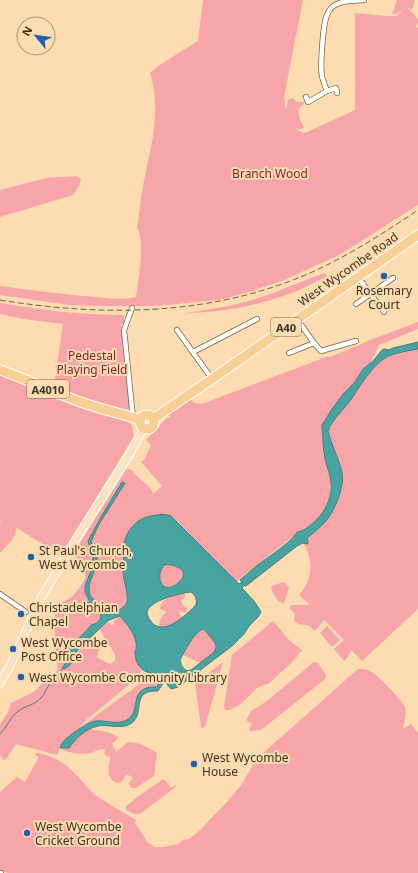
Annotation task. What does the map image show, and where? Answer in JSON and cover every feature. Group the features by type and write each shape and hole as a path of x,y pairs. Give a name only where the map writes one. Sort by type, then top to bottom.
{"highway":[{"name":"West Wycombe Road","path":"139,422 145,416 150,416 153,419 418,234"},
{"name":"A4010","path":"0,370 76,401 139,422"}],"main road":[{"path":"0,683 9,668 29,614 41,598 129,455 139,422"}],"street":[{"path":"332,0 336,4"},
{"path":"327,91 323,81 322,72 324,31 327,14 332,7 343,1 364,0"},
{"path":"306,97 308,102 327,91 336,88 337,93"},
{"path":"358,277 384,312"},
{"path":"356,304 393,278"},
{"path":"132,308 124,330 139,422"},
{"path":"193,352 257,319"},
{"path":"297,319 314,344 321,351 356,341"},
{"path":"177,330 212,379"},
{"path":"289,353 314,344"},
{"path":"0,594 29,614"}],"green space":[{"name":"Branch Wood","path":"203,0 303,0 284,97 286,111 288,100 293,98 296,102 303,102 304,104 299,109 299,115 304,128 296,130 305,133 355,110 355,13 397,16 404,8 397,14 392,14 397,0 415,0 412,10 407,7 418,19 418,23 415,27 418,28 418,205 339,255 284,280 219,300 156,306 99,306 69,305 0,295 0,286 83,296 123,299 136,297 141,251 140,234 137,228 142,189 153,138 155,112 155,99 150,73 158,66 198,41"},
{"path":"76,176 81,179 79,186 73,195 0,217 0,190 46,178"},
{"path":"325,273 327,276 302,289 261,303 219,311 179,314 219,308 249,301"},
{"name":"Pedestal Playing Field","path":"0,303 62,312 124,315 124,322 121,325 126,356 130,409 120,410 90,401 54,387 63,324 23,319 0,314"},
{"path":"418,322 418,329 379,345 370,364 363,369 355,382 344,393 322,425 325,458 331,483 330,495 324,511 319,518 296,534 237,582 174,518 166,515 153,515 136,524 132,528 124,543 123,571 127,595 126,604 116,612 112,613 106,612 100,607 92,598 89,591 90,581 97,561 96,552 91,542 98,526 124,483 122,482 88,541 93,558 92,568 85,586 90,602 62,608 62,611 67,611 92,606 99,611 100,614 100,619 94,624 90,625 88,630 72,646 64,669 72,663 79,648 92,644 98,648 99,650 97,657 101,660 110,664 115,661 115,654 105,640 100,629 109,622 111,625 115,624 113,622 120,616 133,635 136,644 136,660 142,670 130,684 85,721 76,732 62,743 57,755 16,744 4,761 0,755 0,724 7,714 11,703 34,692 45,680 58,670 55,636 56,610 59,604 74,595 86,577 81,561 71,554 74,552 126,470 132,470 151,489 153,494 162,486 141,462 144,460 151,445 146,440 166,419 171,416 167,414 189,399 195,403 202,404 326,357 330,357"},
{"path":"418,349 418,609 362,661 351,650 348,657 344,661 334,649 344,640 324,620 315,631 308,625 299,624 294,621 295,614 289,608 291,605 310,605 299,595 307,583 310,570 309,556 303,543 328,518 340,495 342,484 328,431 336,417 351,399 365,378 381,361 394,355"},
{"path":"0,374 67,401 129,422 132,426 134,436 61,556 17,528 15,534 16,536 14,536 0,553"},
{"path":"164,565 174,566 183,571 183,576 177,584 168,587 160,584 159,577"},
{"path":"284,582 289,587 284,604 276,598 271,587"},
{"path":"184,593 184,598 181,600 184,607 187,609 186,612 180,611 179,613 183,618 173,624 161,627 159,625 160,621 166,612 160,609 163,602 169,598"},
{"path":"273,621 291,642 302,650 291,663 270,682 256,689 237,706 229,710 225,710 224,706 232,655"},
{"path":"327,626 340,640 332,647 320,633"},
{"path":"202,629 212,639 216,646 214,652 201,663 183,655 193,637"},
{"path":"223,662 205,727 202,728 195,684"},
{"path":"314,662 318,663 326,675 325,679 261,730 250,731 249,729 252,724 247,721 247,719 251,711 267,701"},
{"path":"358,669 366,669 370,671 389,688 405,707 406,716 403,729 411,724 418,733 418,873 8,873 0,870 0,792 17,777 25,782 39,757 35,755 36,753 49,756 61,762 72,770 90,791 136,820 135,823 148,843 155,847 178,844 183,840 189,839 198,832 226,803 242,784 254,763 262,754"},
{"path":"144,673 147,674 147,678 149,679 155,674 159,676 159,682 157,687 153,687 136,699 134,711 130,717 125,721 96,721 88,724 90,729 108,732 119,737 112,744 116,752 128,742 132,742 147,747 157,753 154,776 136,788 132,788 129,783 132,777 126,774 123,780 119,783 112,780 108,772 110,758 104,754 105,750 101,749 91,753 79,754 61,749 69,748 82,734 82,727 86,723 138,685"},
{"path":"164,779 171,788 176,785 177,786 140,814 135,814 126,810 126,806"}],"water":[{"path":"418,342 418,349 389,356 375,366 330,426 328,431 341,467 343,478 341,491 336,505 326,521 307,538 308,544 303,543 297,546 242,588 254,601 261,612 244,634 232,646 178,687 171,689 164,682 158,691 144,694 141,697 138,714 134,721 130,724 126,726 93,727 81,734 69,748 60,748 62,743 69,737 92,722 120,722 127,720 131,717 135,709 136,700 140,692 147,688 157,687 159,682 159,676 144,671 138,664 135,655 136,645 134,635 120,616 109,620 79,648 72,663 64,669 62,668 75,642 91,625 98,622 100,619 99,611 92,606 67,611 68,607 90,602 85,592 85,586 92,568 93,558 88,541 122,482 125,483 98,526 91,542 96,552 97,561 89,585 89,590 90,595 104,613 108,615 119,610 124,607 127,602 123,569 123,550 125,539 130,529 137,522 147,517 162,514 171,516 239,584 242,582 240,580 255,567 284,545 297,532 313,523 321,515 327,505 331,493 331,479 324,455 322,425 332,409 344,393 355,382 363,369 373,361 382,350 389,350","holes":["164,565 174,566 183,571 182,579 178,583 168,588 164,586 160,580 161,570","191,592 196,599 195,606 184,616 170,625 163,627 157,626 151,622 147,614 150,607 154,603 176,595","203,629 214,642 216,648 213,653 191,670 187,671 182,667 180,660 199,631"]}],"waterway":[{"path":"0,734 17,712 36,702 44,695 49,685 63,668"}],"railway":[{"path":"0,300 79,309 118,310 157,309 196,305 235,298 273,287 310,273 366,244 418,210"}],"place":[{"name":"Rosemary Court","path":"384,276"},
{"name":"St Paul's Church, West Wycombe","path":"31,557"},
{"name":"Christadelphian Chapel","path":"21,614"},
{"name":"West Wycombe Post Office","path":"13,649"},
{"name":"West Wycombe Community Library","path":"21,677"},
{"name":"West Wycombe House","path":"194,764"},
{"name":"West Wycombe Cricket Ground","path":"27,833"}]}
